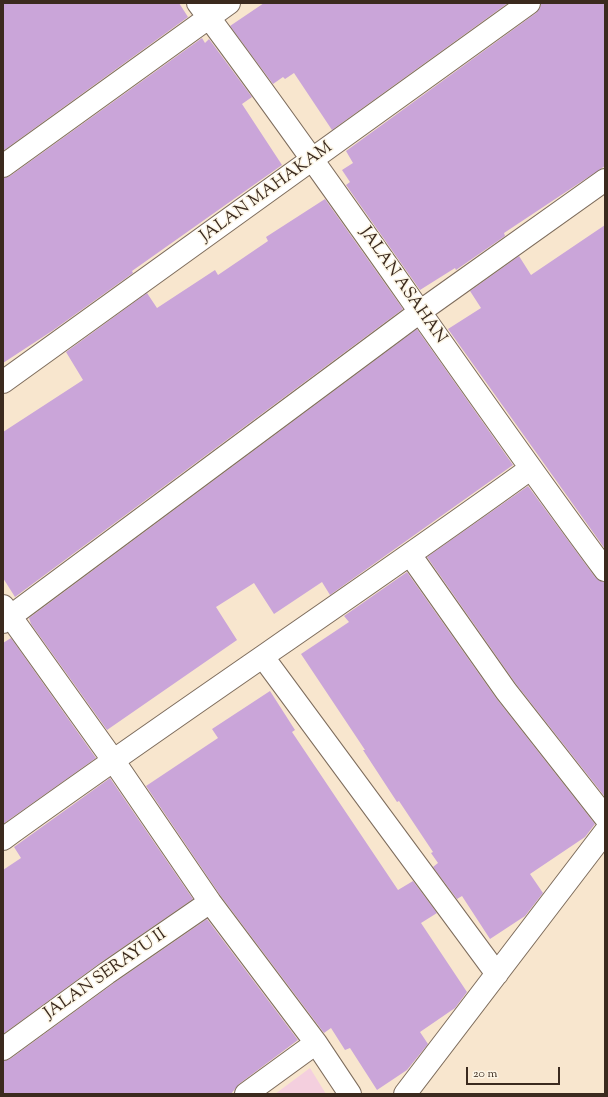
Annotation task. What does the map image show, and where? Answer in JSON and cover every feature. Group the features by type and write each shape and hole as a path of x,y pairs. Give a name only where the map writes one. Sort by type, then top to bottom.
{"street":[{"path":"3,166 204,10 229,3"},
{"name":"JALAN MAHAKAM","path":"3,382 530,3"},
{"name":"JALAN ASAHAN","path":"204,10 421,311 530,469 605,570"},
{"path":"350,1094 316,1043 210,902 113,760 6,615 421,311 605,180"},
{"path":"3,840 113,760 411,556 530,469"},
{"path":"411,556 506,691 605,817"},
{"path":"263,657 497,974"},
{"path":"405,1094 605,832"},
{"name":"JALAN SERAYU II","path":"3,1049 106,974 210,902"},
{"path":"246,1094 316,1043"}],"shaded area":[{"path":"310,1068 326,1094 275,1094"}],"building":[{"path":"3,3 179,3 188,17 3,151"},
{"path":"264,3 508,3 332,130 294,73 285,79 283,77 273,84 230,26"},
{"path":"541,3 605,3 605,166 504,233 505,236 456,270 455,268 420,290 346,185 350,182 342,170 353,163 346,151 536,13 540,8"},
{"path":"202,38 205,43 209,39 252,97 242,104 282,165 132,271 133,273 52,331 3,363 3,178 10,176"},
{"path":"325,199 403,309 15,597 3,578 3,432 83,380 66,352 147,293 157,308 215,270 218,275 268,241 266,237"},
{"path":"605,225 605,549 448,329 481,308 470,291 519,256 531,275"},
{"path":"417,329 513,465 330,595 322,582 274,614 254,583 216,607 237,640 107,730 31,624 29,618"},
{"path":"528,486 595,577 600,581 605,582 605,797 516,684 427,557"},
{"path":"407,572 496,698 595,824 585,837 530,874 543,893 525,916 490,939 462,896 457,899 433,867 438,863 431,853 433,852 399,801 397,802 363,750 365,750 301,654 349,622 344,616"},
{"path":"11,638 96,758 3,824 3,643"},
{"path":"270,691 295,730 292,732 398,890 413,881 437,913 421,923 467,992 455,1008 420,1032 428,1044 407,1070 377,1090 350,1048 345,1050 331,1028 324,1033 220,895 146,786 218,738 212,729"},
{"path":"110,778 193,899 100,963 3,1034 3,870 21,858 14,847"},
{"path":"207,919 298,1040 239,1084 231,1094 3,1094 3,1061 10,1059 114,983"}]}
